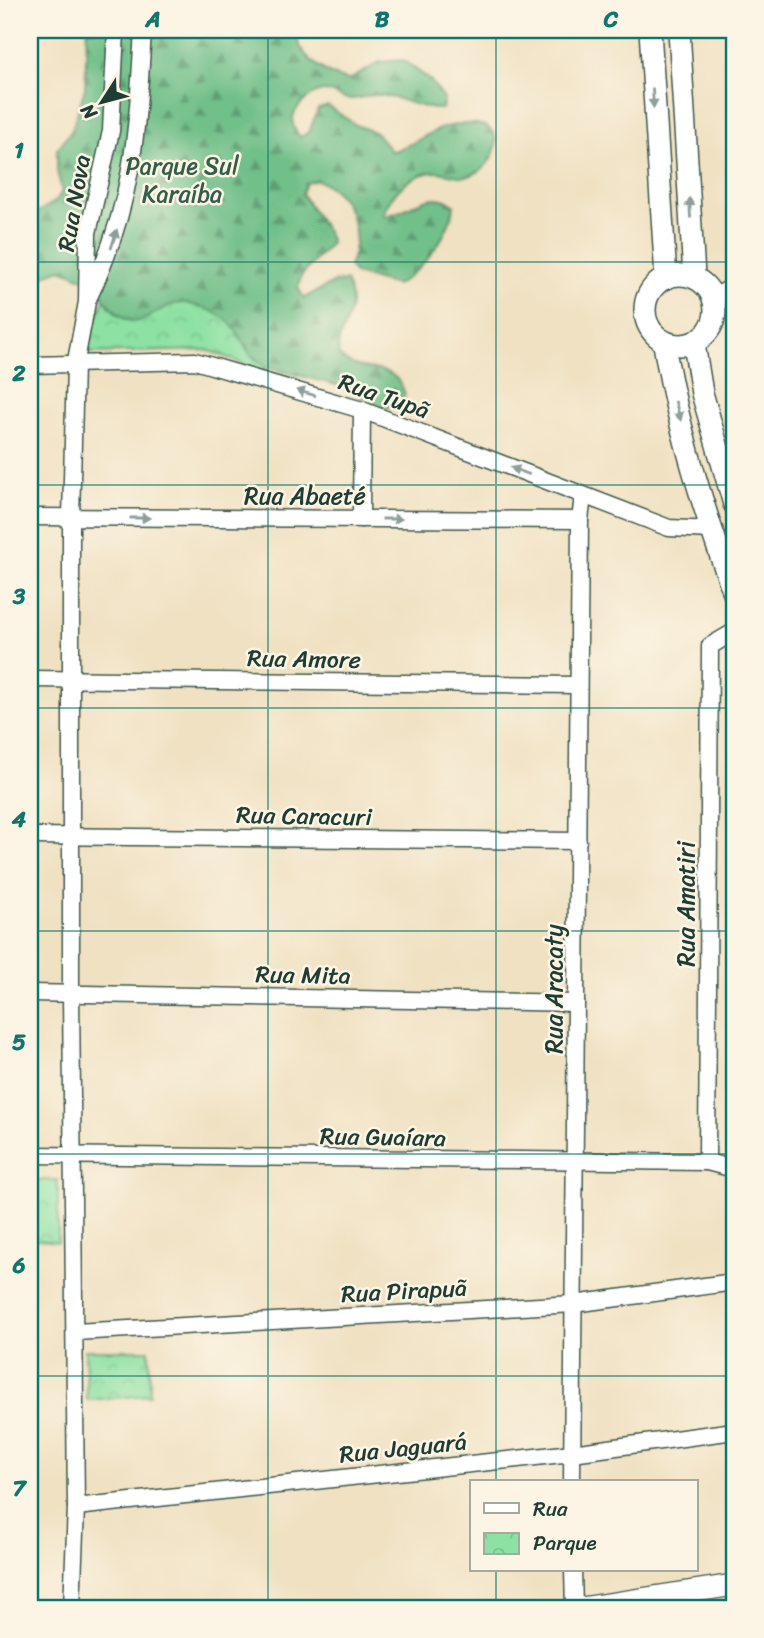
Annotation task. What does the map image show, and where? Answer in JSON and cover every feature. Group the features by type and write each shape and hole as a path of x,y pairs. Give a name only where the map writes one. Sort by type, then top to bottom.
{"main road":[{"path":"650,30 654,137 666,278"},
{"path":"679,30 694,276"},
{"path":"664,344 694,344 706,334 712,298 708,289 694,276 676,275 666,278 652,290 647,320 651,330 664,344 671,386 711,530 734,593"},
{"path":"694,344 702,393 734,503"},
{"path":"582,1608 734,1585"}],"street":[{"name":"Rua Nova","path":"72,1608 76,1507 71,994 71,517 75,366 87,302 86,255 111,131 116,30"},
{"name":"Rua Nova","path":"87,302 112,247 125,202 137,141 143,30"},
{"path":"712,298 734,286"},
{"name":"Rua Tupã","path":"30,365 195,361 362,410 669,528 711,530"},
{"path":"361,519 362,410"},
{"name":"Rua Aracaty","path":"572,1480 579,520 583,496"},
{"name":"Rua Abaeté","path":"30,517 579,520"},
{"name":"Rua Amatiri","path":"707,1163 710,646 734,632"},
{"name":"Rua Amore","path":"30,679 578,685"},
{"name":"Rua Caracuri","path":"30,836 578,841"},
{"name":"Rua Mita","path":"30,993 576,1003"},
{"name":"Rua Guaíara","path":"30,1155 707,1163 734,1169"},
{"name":"Rua Pirapuã","path":"75,1332 574,1304 734,1282"},
{"name":"Rua Jaguará","path":"76,1507 572,1453 734,1431"},
{"path":"573,1572 574,1608"}],"green space":[{"name":"Parque Sul Karaíba","path":"87,30 297,30 301,48 307,56 332,74 349,80 380,62 403,60 430,80 444,99 442,109 386,96 347,99 328,91 316,93 295,112 293,125 300,137 309,132 318,109 328,106 356,125 377,133 391,151 455,125 480,124 493,132 496,145 491,159 474,174 456,176 438,172 420,175 403,185 390,200 383,216 428,199 445,200 454,205 441,240 415,271 396,285 355,274 349,266 355,241 351,216 346,205 329,186 317,180 306,183 302,194 327,232 331,243 301,276 298,288 304,298 335,282 346,281 351,303 340,337 339,356 349,363 393,376 405,394 401,404 391,408 381,407 340,386 266,367 249,354 246,345 196,306 178,304 144,322 129,320 117,313 92,284 61,269 39,280 35,294 35,319 30,328 30,217 56,201 62,191 57,171 57,149 72,130 85,88"},
{"path":"104,299 116,313 127,320 146,319 163,308 184,303 215,313 233,327 249,352 266,367 265,372 207,350 90,353 87,346"},
{"path":"30,1180 58,1180 58,1242 30,1239"},
{"path":"85,1350 149,1350 150,1395 87,1400"}]}
